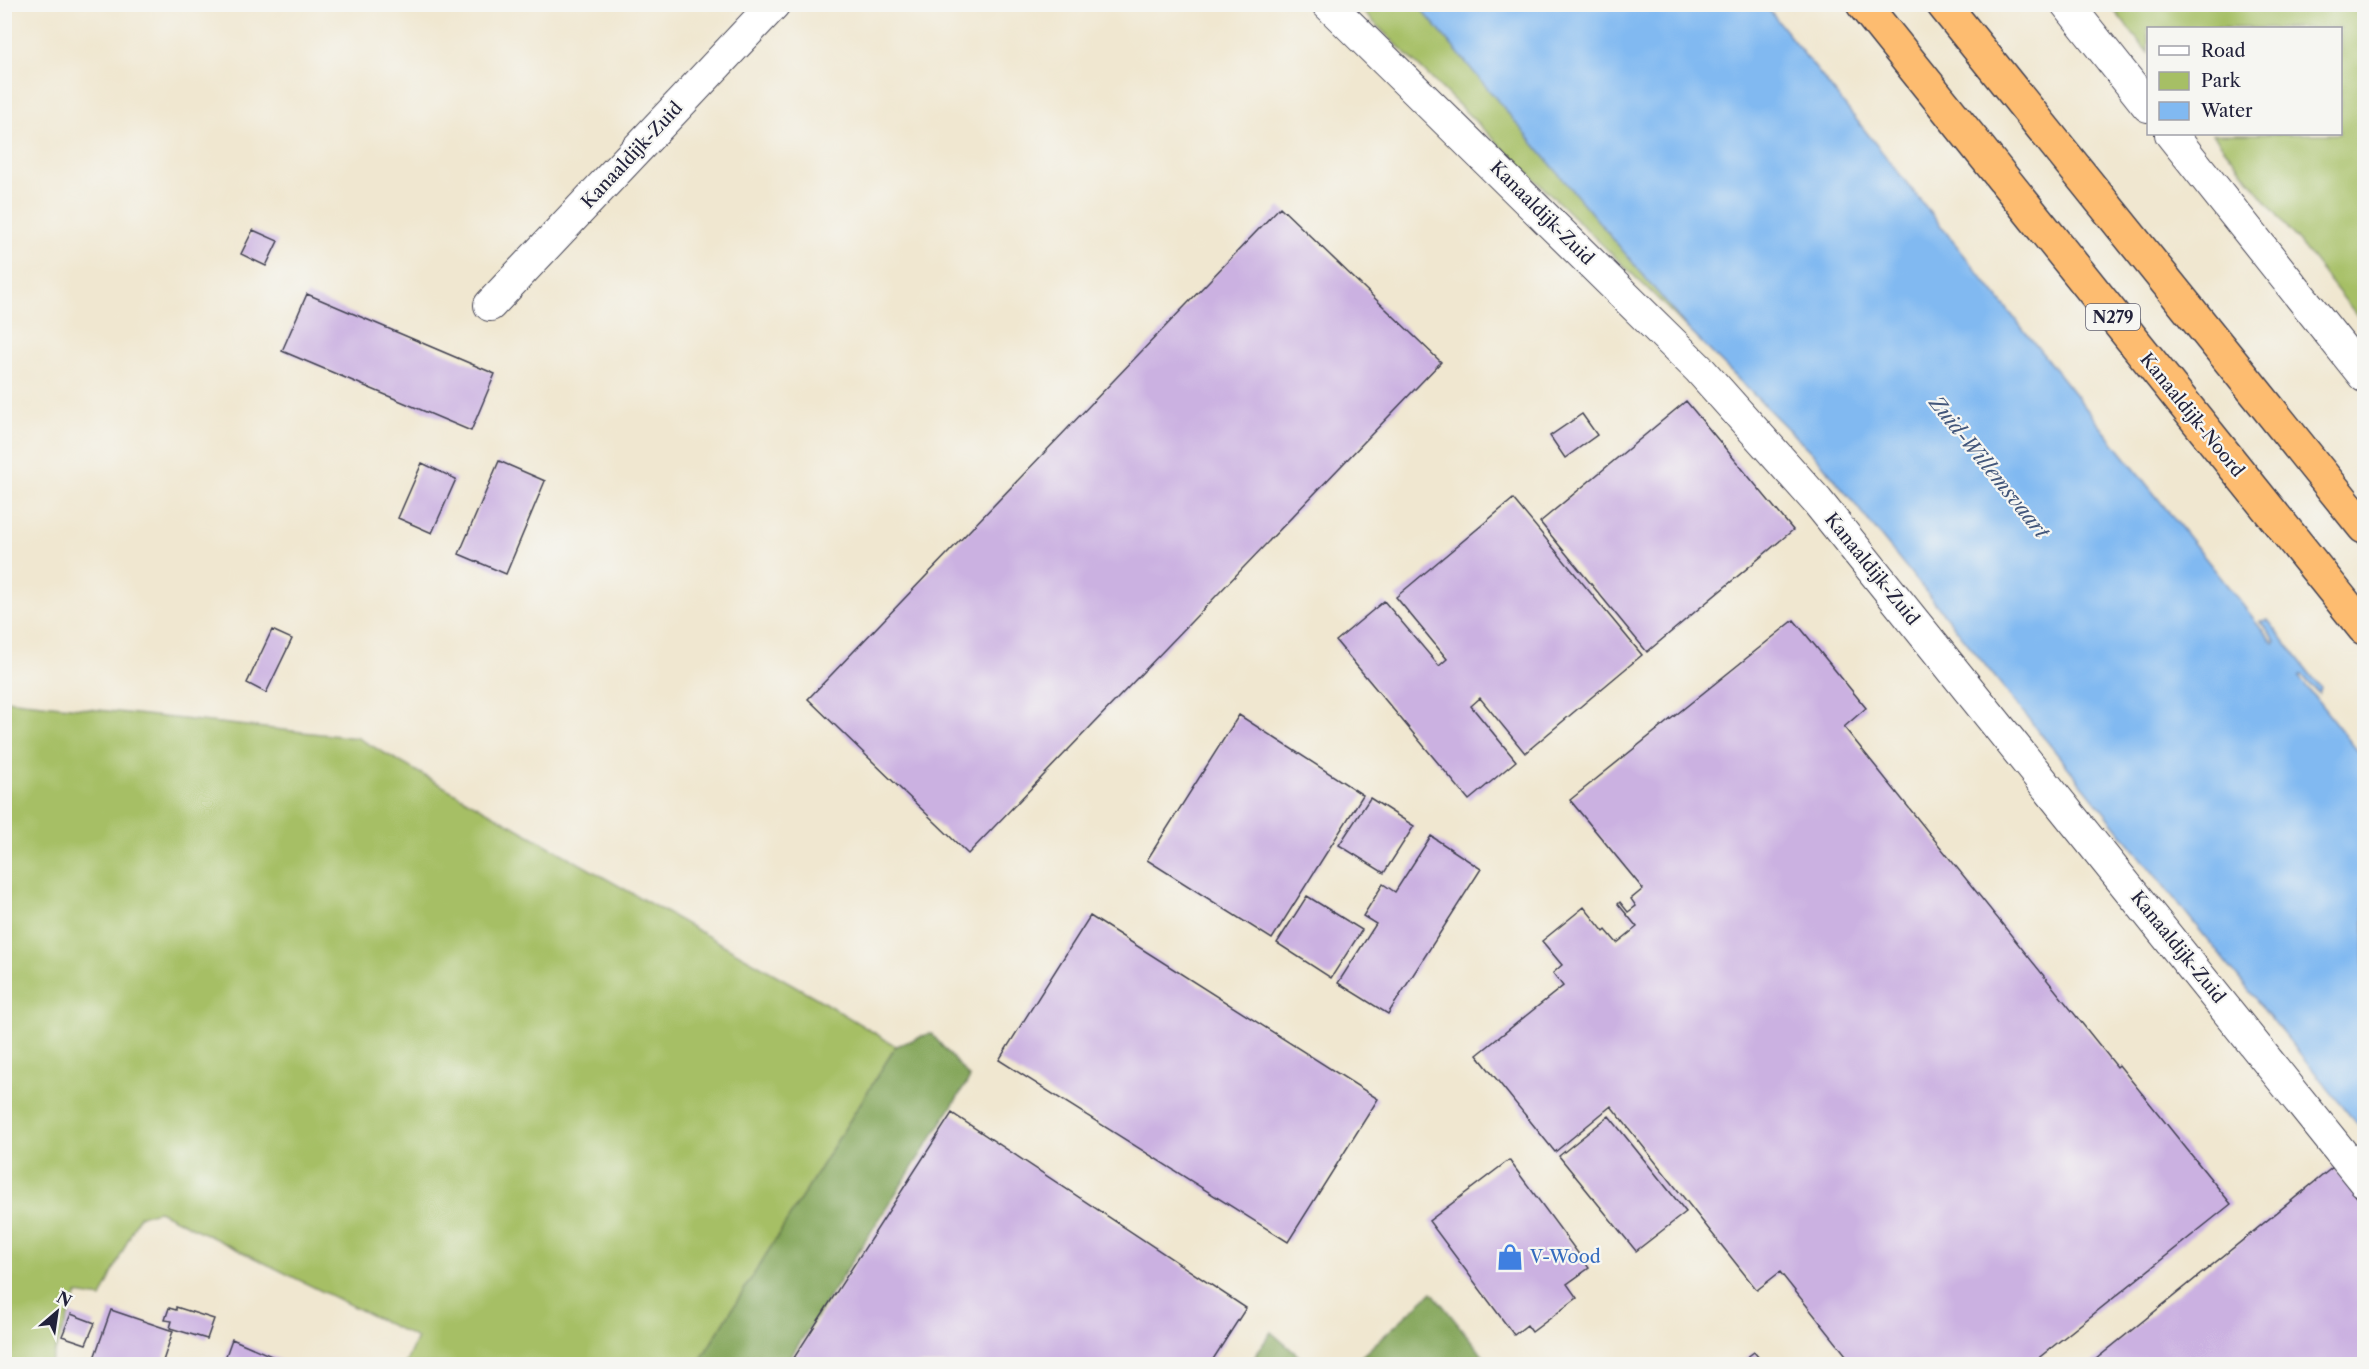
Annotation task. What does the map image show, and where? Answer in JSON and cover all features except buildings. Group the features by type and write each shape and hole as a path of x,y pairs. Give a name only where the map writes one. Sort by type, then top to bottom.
{"highway":[{"name":"Kanaaldijk-Noord","path":"1863,4 2364,628"},
{"path":"1943,4 2364,527"}],"street":[{"name":"Kanaaldijk-Zuid","path":"490,305 774,4"},
{"name":"Kanaaldijk-Zuid","path":"1328,4 1699,369 1817,501 2364,1181"},
{"path":"2067,4 2147,105"},
{"path":"2172,135 2364,376"}],"green space":[{"path":"1356,5 1418,5 1689,330 1660,301"},
{"path":"2110,5 2364,5 2364,324 2214,135 2342,135 2342,27 2147,27 2147,52"},
{"path":"5,700 358,738 815,997 896,1046 698,1364 405,1364 417,1338 159,1211 139,1216 101,1298 77,1294 50,1364 5,1364"},
{"path":"931,1033 970,1078 786,1364 698,1364 896,1046"},
{"path":"1432,1292 1490,1364 1353,1364"},
{"path":"1271,1332 1308,1364 1250,1364"}],"water":[{"name":"Zuid-Willemsvaart","path":"1418,5 1765,5 2273,643 2275,641 2260,621 2268,620 2321,688 2319,694 2302,675 2299,677 2364,759 2364,1133 1820,461 1689,330"}],"place":[{"name":"V-Wood","path":"1510,1257"}]}
